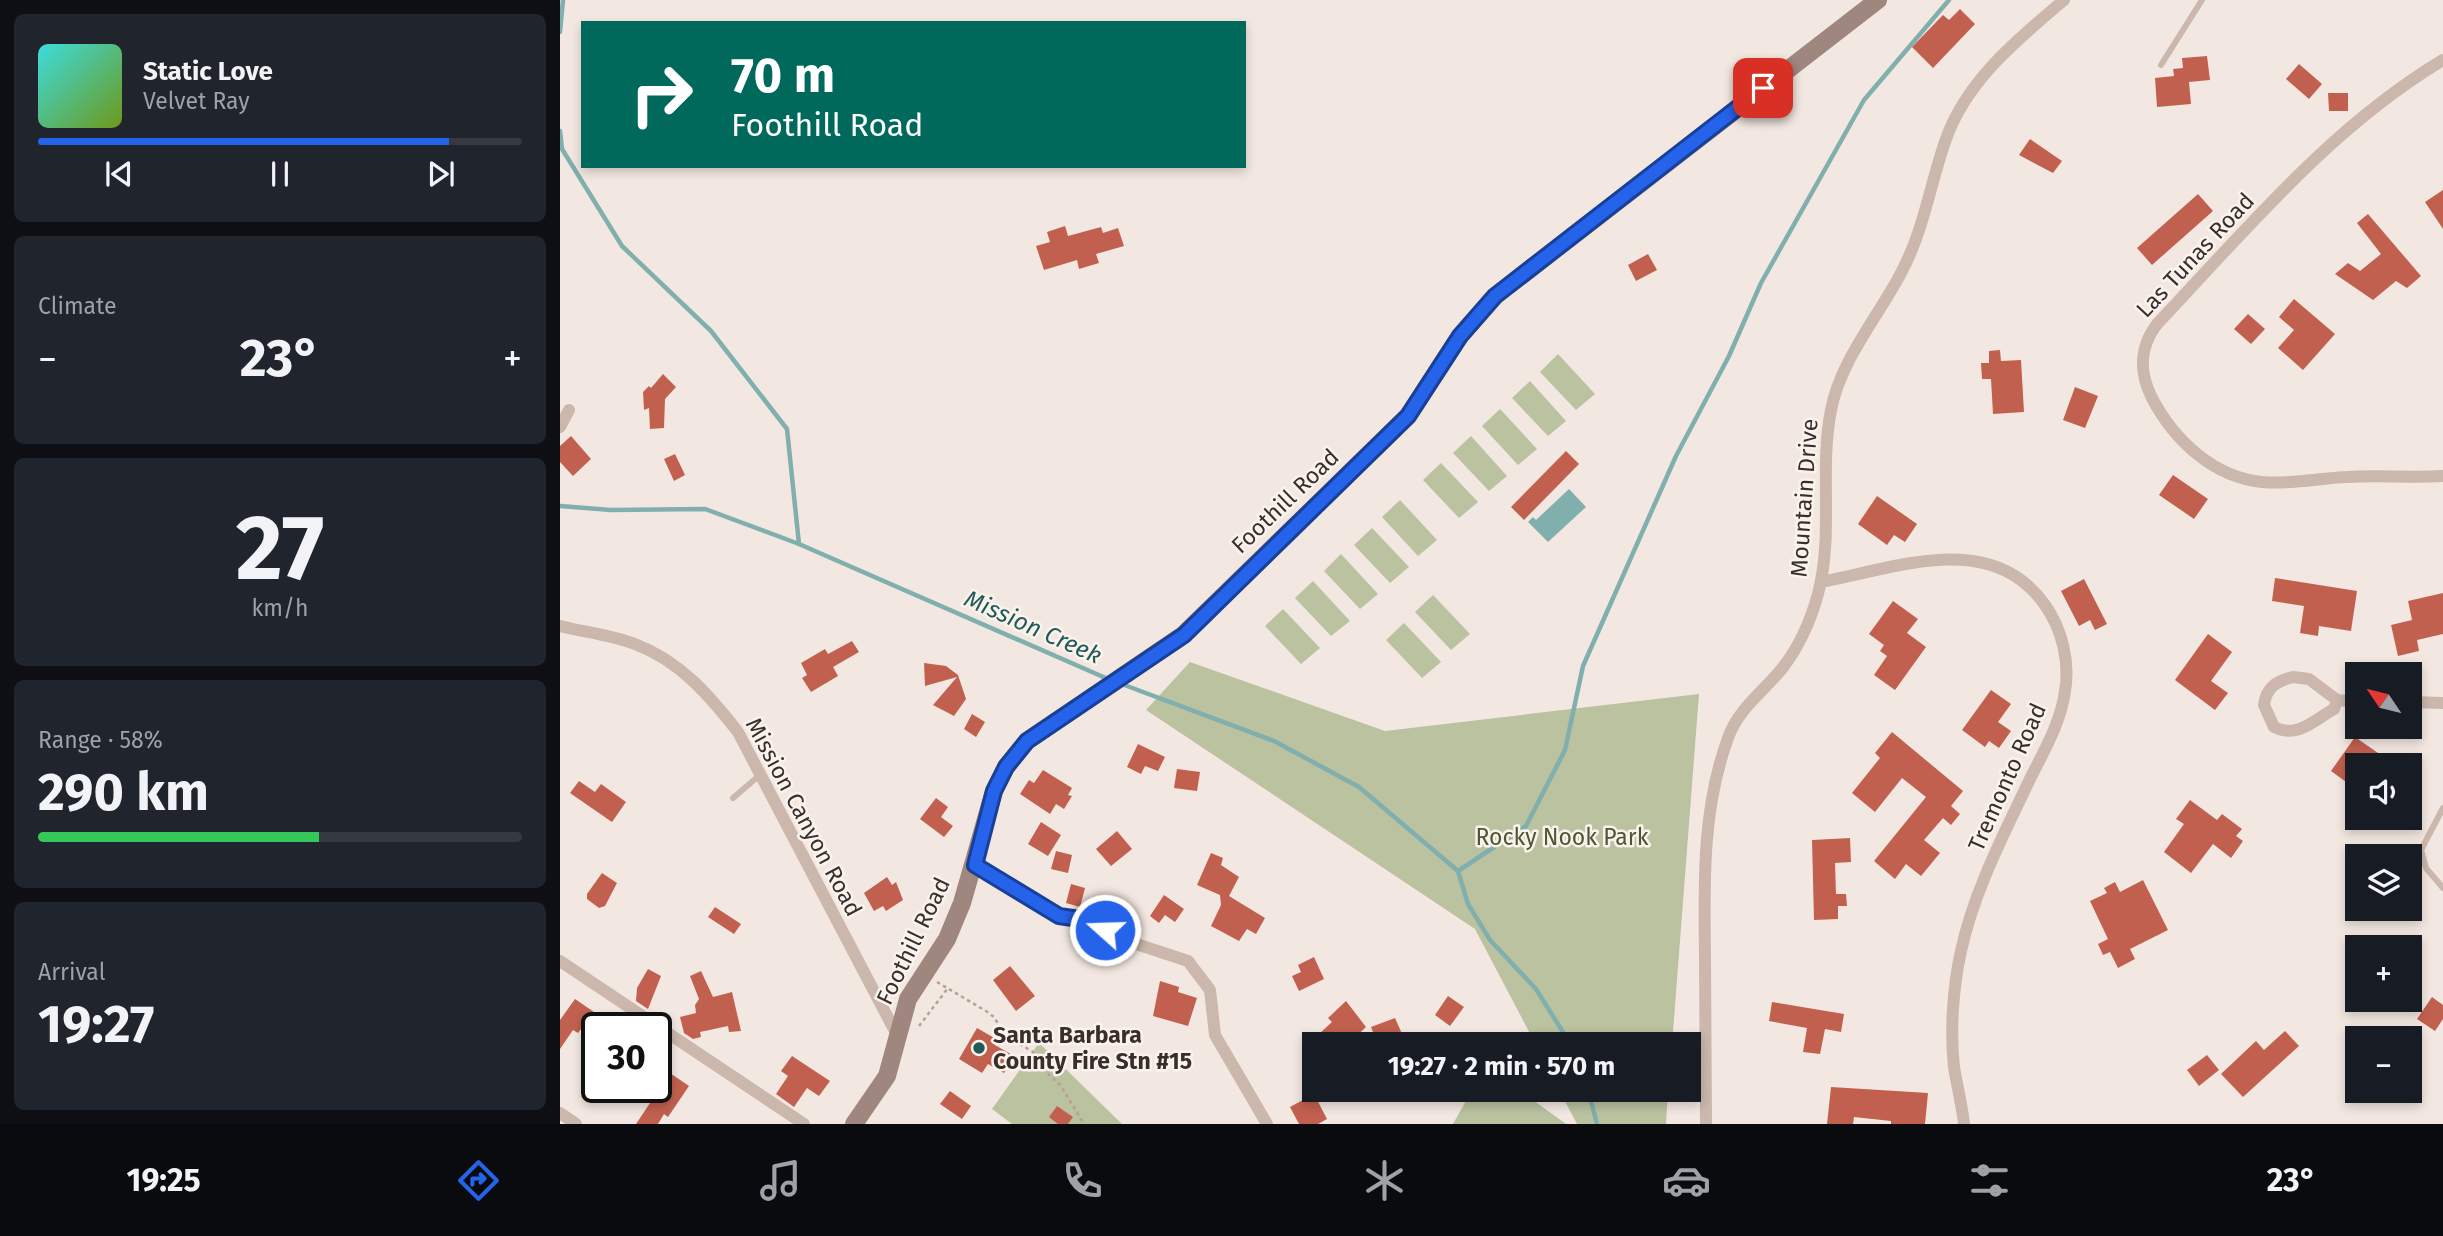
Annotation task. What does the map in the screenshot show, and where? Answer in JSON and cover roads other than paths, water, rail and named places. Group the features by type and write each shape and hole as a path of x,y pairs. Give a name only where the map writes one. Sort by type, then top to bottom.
{"main road":[{"name":"Foothill Road","path":"854,1124 887,1076 908,999 947,939 975,865 994,791 1006,767 1027,741 1184,635 1408,416 1460,336 1495,296 1878,0"}],"street":[{"name":"Mountain Drive","path":"1706,1124 1703,893 1709,816 1728,737 1737,717 1784,667 1808,623 1821,582 1827,540 1828,427 1832,406 1843,376 1916,241 1939,162 1958,111 1997,60 2064,0"},
{"name":"Las Tunas Road","path":"2443,60 2373,108 2293,181 2157,324 2147,340 2142,359 2146,382 2160,413 2192,450 2220,470 2262,482 2443,476"},
{"path":"560,427 569,410"},
{"name":"Tremonto Road","path":"1821,582 1938,559 1967,558 1995,564 2010,572 2038,595 2054,621 2064,649 2067,674 2062,708 1993,861 1961,950 1954,1002 1954,1065 1965,1124"},
{"name":"Mission Canyon Road","path":"560,626 635,644 689,675 738,732 897,1035"},
{"path":"2337,700 2334,709 2305,728 2289,733 2274,727 2264,705 2269,690 2293,677 2309,679 2337,700 2345,701"},
{"path":"2422,702 2443,703"},
{"path":"975,865 1059,916 1086,920 1124,940 1188,961 1210,990 1214,1035 1267,1124"},
{"path":"560,961 804,1124"},
{"path":"560,1113 576,1124"}],"lane":[{"path":"2161,65 2203,0"},
{"path":"733,798 761,774"},
{"path":"2443,808 2421,850 2426,869 2443,888"}],"water":[{"path":"1569,489 1586,507 1548,542 1528,522 1533,517 1536,520"}],"waterway":[{"path":"560,32 563,0"},
{"path":"1458,871 1526,826 1565,750 1583,666 1676,456 1729,356 1761,283 1864,100 1949,0"},
{"path":"560,131 562,149 622,246 711,331 787,429 799,544"},
{"name":"Mission Creek","path":"560,506 611,510 705,509 799,544 1108,679"},
{"name":"Mission Creek","path":"1119,683 1274,741 1359,787 1458,871 1468,904 1490,940 1536,989 1563,1032"},
{"name":"Mission Creek","path":"1591,1102 1597,1124"}],"place":[{"name":"Santa Barbara County Fire Stn #15","path":"979,1048"}],"park label":[{"name":"Rocky Nook Park","path":"1562,837"}]}
